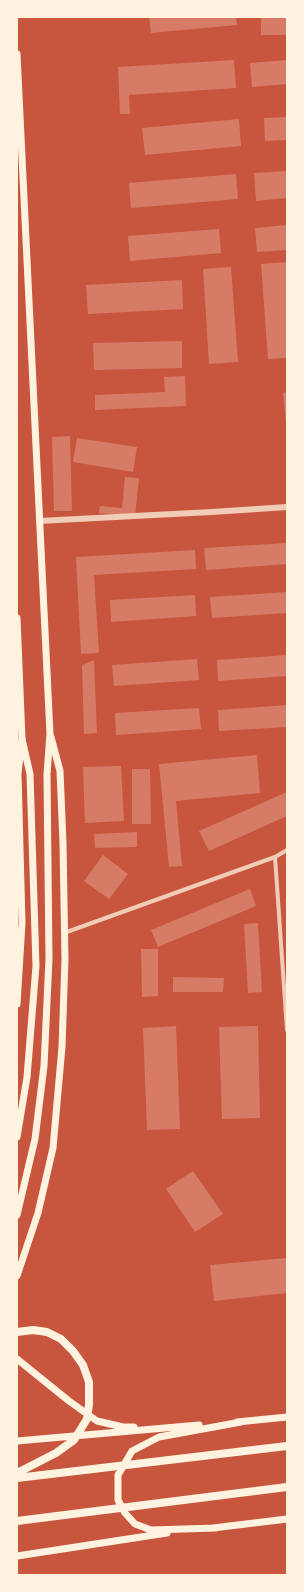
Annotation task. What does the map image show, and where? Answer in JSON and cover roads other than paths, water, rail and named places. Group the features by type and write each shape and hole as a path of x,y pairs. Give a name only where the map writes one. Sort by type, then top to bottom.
{"highway":[{"path":"17,1332 33,1330 47,1332 61,1339 74,1351 89,1382 87,1419 74,1440 56,1453 17,1473"},
{"path":"17,1478 287,1446"},
{"path":"17,1521 287,1487"}],"main road":[{"path":"17,54 50,734 47,774 49,959 42,1092 35,1139 17,1215"},
{"path":"17,618 19,739 18,773 22,923 19,950 17,1004"},
{"path":"17,1276 38,1213 53,1148 62,1047 64,933 63,843 60,771 50,734"},
{"path":"17,1137 27,1077 36,966 30,774 19,739"},
{"path":"17,1359 69,1401 97,1421 123,1427 186,1427"},
{"path":"17,1441 287,1417"},
{"path":"216,1528 151,1530 135,1524 125,1513 118,1500 118,1475 132,1451 159,1437 241,1422"},
{"path":"17,1556 150,1536 287,1519"}],"street":[{"path":"39,521 287,507"},
{"path":"64,933 275,857 287,850"},
{"path":"275,857 287,1030"}]}
